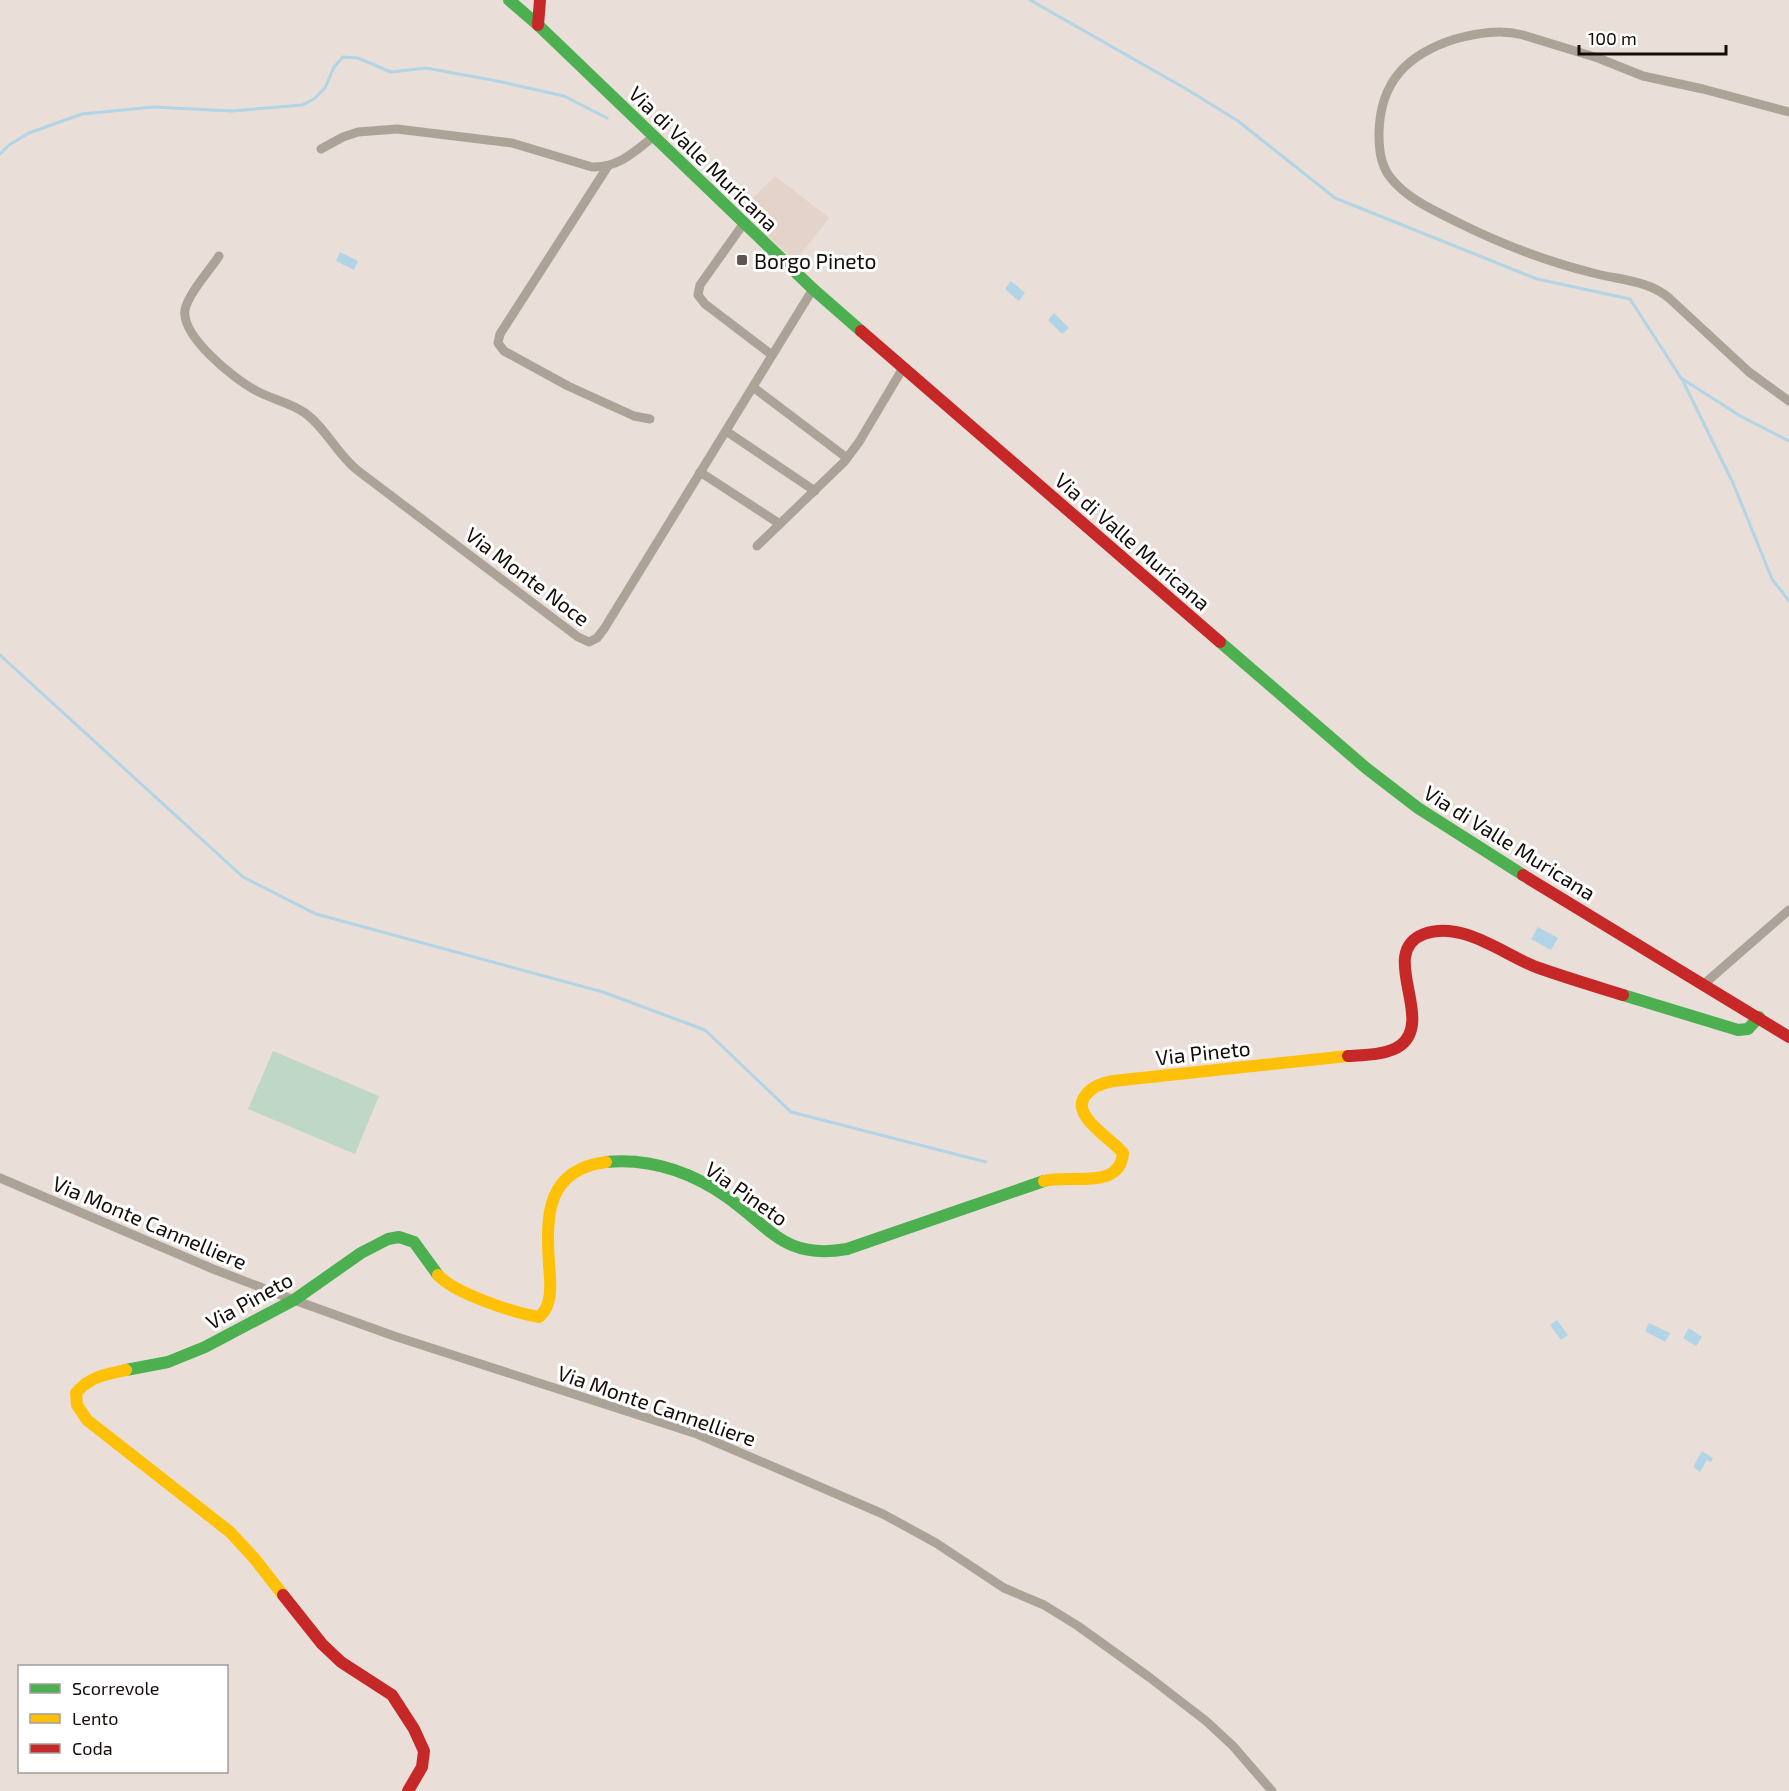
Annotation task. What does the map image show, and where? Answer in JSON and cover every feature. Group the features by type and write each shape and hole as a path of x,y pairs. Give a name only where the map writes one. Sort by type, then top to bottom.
{"street":[{"name":"Via di Valle Muricana","path":"508,0 538,25 813,289 1400,795 1461,837 1789,1037"},
{"path":"538,25 540,0"},
{"path":"1789,112 1643,76 1598,58 1511,32 1493,32 1436,45 1409,61 1393,81 1383,102 1379,138 1386,171 1402,189 1419,202 1517,250 1580,270 1655,288 1665,294 1749,372 1789,401"},
{"path":"321,148 358,132 397,129 512,143 592,166 608,166 624,160 653,137"},
{"path":"608,166 500,334 498,343 504,351 568,386 634,416 650,419"},
{"path":"744,223 700,285 698,295 705,304 772,355"},
{"name":"Via Monte Noce","path":"219,256 189,300 185,313 189,327 212,356 247,386 298,408 311,417 321,427 338,453 352,466 584,641 593,642 600,635 813,289"},
{"path":"757,546 847,458 903,368"},
{"path":"753,387 847,458"},
{"path":"726,431 815,491"},
{"path":"700,472 780,524"},
{"path":"1704,984 1789,910"},
{"name":"Via Pineto","path":"408,1791 422,1767 424,1751 392,1695 331,1653 318,1640 236,1537 87,1420 76,1406 75,1401 77,1391 92,1378 182,1358 294,1300 367,1249 385,1240 398,1237 415,1243 438,1276 451,1286 533,1316 541,1316 548,1307 550,1296 546,1240 556,1191 565,1178 574,1172 603,1162 643,1162 680,1171 720,1193 790,1246 821,1254 847,1250 1046,1180 1104,1179 1119,1169 1123,1161 1123,1153 1118,1146 1088,1122 1083,1114 1082,1098 1091,1089 1101,1083 1113,1081 1394,1050 1407,1040 1413,1025 1404,956 1415,939 1431,932 1444,931 1472,936 1536,967 1738,1030 1748,1029 1759,1017"},
{"name":"Via Monte Cannelliere","path":"0,1178 213,1269 294,1300 394,1336 689,1431 814,1483 899,1522 936,1543 1004,1588 1058,1613 1149,1677 1226,1738 1272,1791"}],"shaded area":[{"path":"775,176 829,218 795,261 750,219 755,212 747,204"}],"green space":[{"path":"273,1051 379,1096 355,1154 248,1109"}],"water":[{"path":"340,252 358,261 354,270 336,261"},
{"path":"1011,281 1025,293 1019,301 1005,289"},
{"path":"1054,313 1069,328 1062,334 1048,320"},
{"path":"1538,927 1558,938 1551,950 1531,939"},
{"path":"1557,1320 1568,1335 1561,1340 1550,1325"},
{"path":"1649,1323 1670,1333 1665,1342 1645,1331"},
{"path":"1689,1328 1702,1337 1696,1346 1683,1338"},
{"path":"1702,1451 1713,1458 1711,1462 1707,1460 1700,1472 1693,1467"}],"waterway":[{"path":"1030,0 1238,121 1335,198 1537,279 1630,299 1681,378 1742,417 1789,441"},
{"path":"0,154 9,145 29,133 82,114 153,107 232,111 302,105 314,99 325,88 334,67 343,57 358,58 391,72 426,68 564,96 607,118"},
{"path":"1682,379 1733,483 1772,579 1789,601"},
{"path":"0,655 243,877 316,914 603,992 705,1030 791,1112 986,1162"}],"traffic: fast":[{"path":"509,0 538,25 813,289 861,331"},
{"path":"1220,642 1366,768 1418,808 1523,875"},
{"path":"1623,995 1738,1030 1748,1029 1759,1017"},
{"path":"606,1162 622,1161 654,1165 699,1180 727,1197 781,1239 808,1250 826,1251 847,1249 1044,1181"},
{"path":"126,1370 168,1362 205,1347 294,1300 361,1253 388,1239 399,1237 414,1242 438,1275"}],"traffic: slow":[{"path":"1044,1181 1104,1177 1120,1165 1123,1153 1094,1127 1083,1111 1082,1104 1085,1096 1101,1084 1348,1056"},
{"path":"438,1275 457,1289 470,1295 500,1307 539,1317 546,1309 550,1296 548,1229 554,1198 561,1185 571,1174 606,1162"},
{"path":"126,1370 92,1380 76,1393 77,1405 87,1420 230,1532 283,1595"}],"traffic: jam":[{"path":"538,25 540,0"},
{"path":"861,331 1220,642"},
{"path":"1523,875 1789,1037"},
{"path":"1348,1056 1389,1051 1401,1045 1410,1033 1411,1003 1405,970 1405,955 1411,943 1424,934 1452,931 1467,935 1536,967 1623,995"},
{"path":"283,1595 322,1644 341,1662 392,1695 414,1729 424,1751 422,1767 408,1791"}],"place":[{"name":"Borgo Pineto","path":"742,260"}]}
